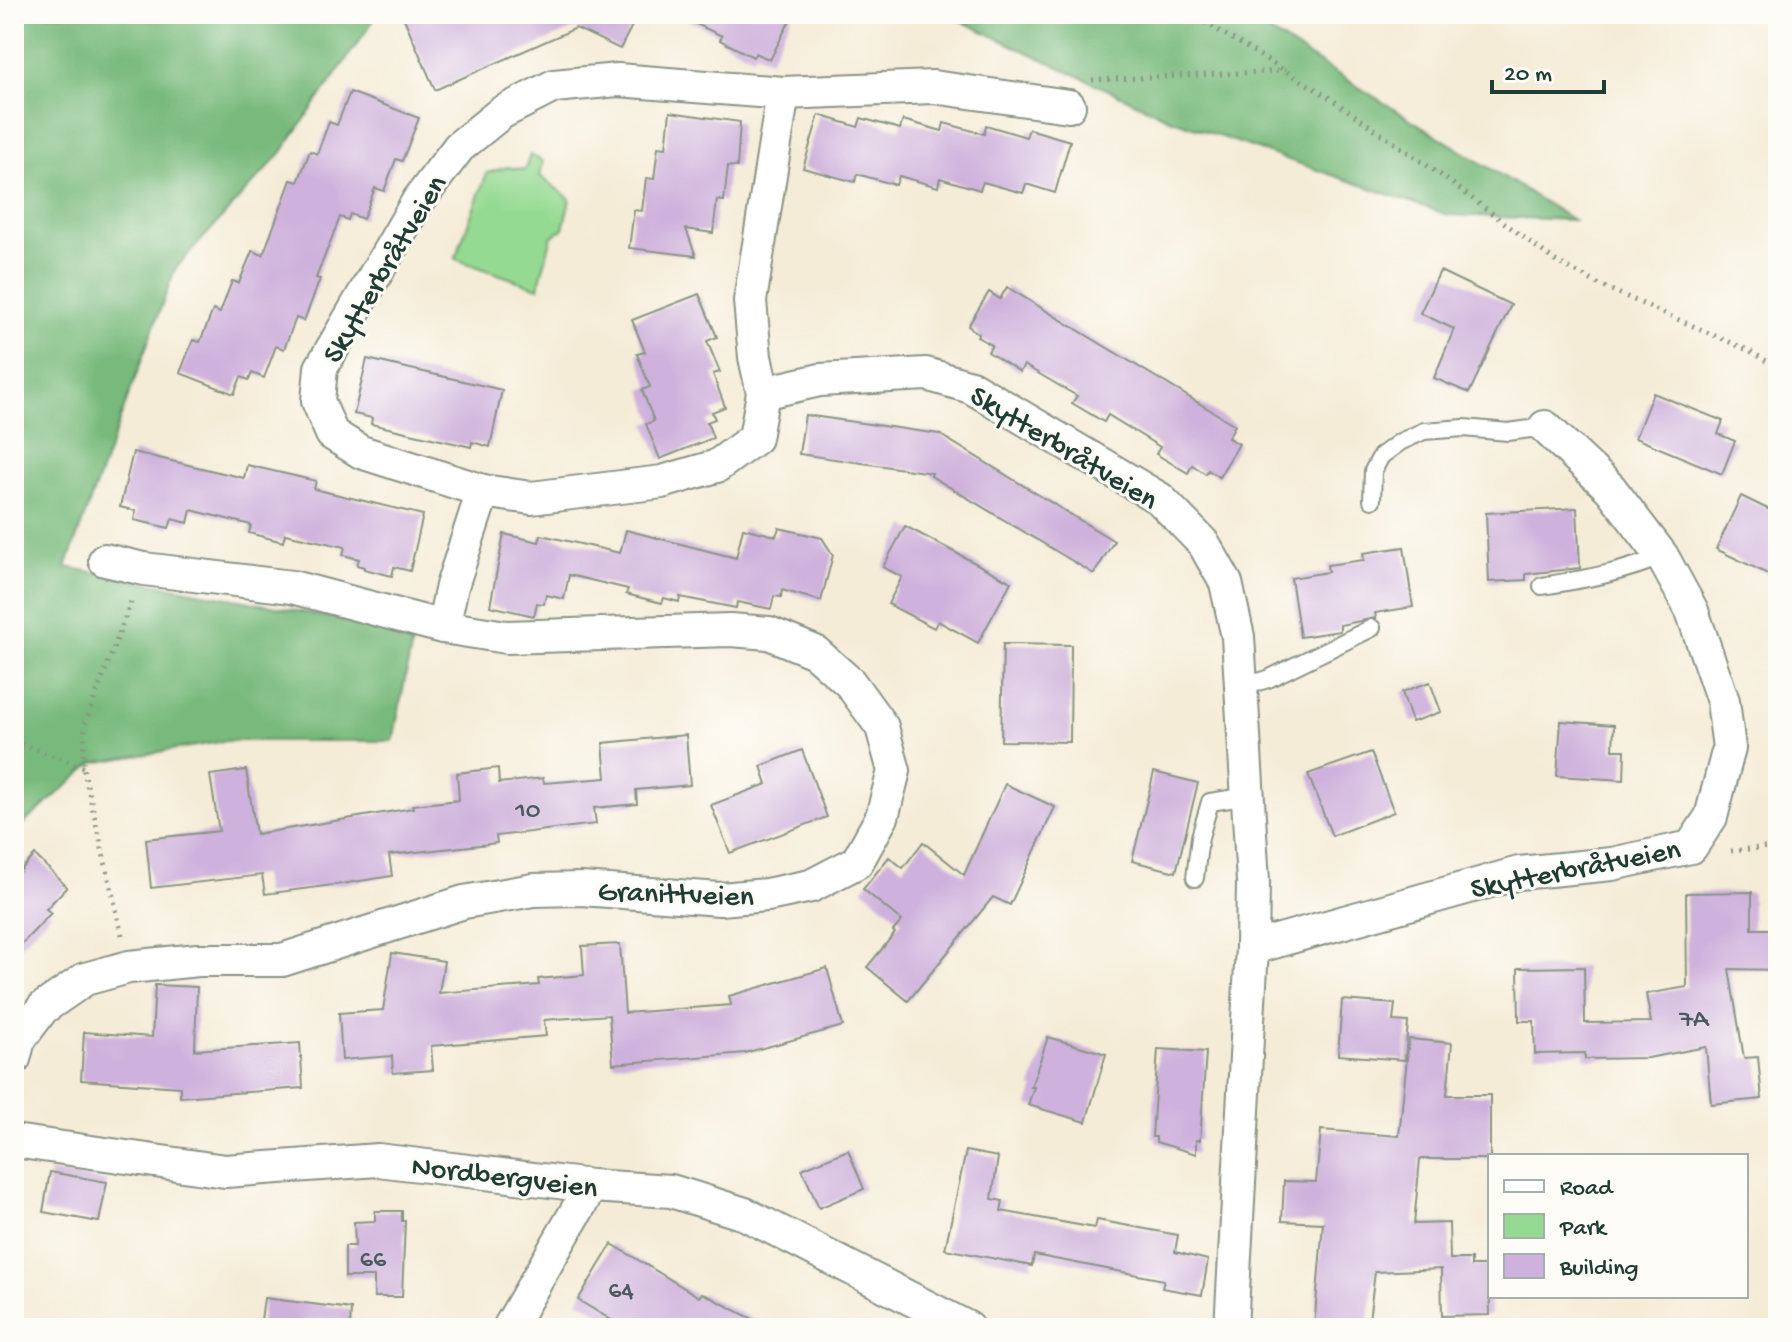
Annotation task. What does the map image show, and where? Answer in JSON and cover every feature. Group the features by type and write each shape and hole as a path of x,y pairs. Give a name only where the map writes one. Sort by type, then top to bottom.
{"street":[{"name":"Skytterbråtveien","path":"783,93 750,301 755,357 763,393 755,438 717,466 662,482 531,498 483,491 361,452 332,434 318,401 321,368 418,201 459,147 501,113 554,86 618,80 783,93 933,87 1057,104"},
{"name":"Skytterbråtveien","path":"763,393 820,380 926,374 971,387 1160,499 1204,544 1226,583 1238,637 1253,882 1231,1328"},
{"name":"Skytterbråtveien","path":"1252,948 1519,873 1612,864 1691,847 1711,817 1729,748 1723,701 1692,611 1662,556 1610,488 1545,427"},
{"path":"443,627 452,586 483,491"},
{"name":"Granittveien","path":"14,1059 19,1040 43,1008 85,979 129,967 198,960 282,960 464,902 533,890 581,889 720,899 767,895 811,886 857,862 882,817 894,771 882,727 850,683 815,652 769,633 730,630 506,637 443,627 292,587 144,569 105,560"},
{"name":"Nordbergveien","path":"14,1141 225,1171 378,1160 591,1186 671,1191 745,1214 968,1328"},
{"path":"509,1328 591,1186"}],"lane":[{"path":"1372,500 1373,471 1381,456 1400,442 1424,431 1464,428 1508,432 1545,427"},
{"path":"1542,586 1617,572 1662,556"},
{"path":"1241,687 1268,679 1372,628"},
{"path":"1195,878 1200,837 1210,802 1249,796"}],"path":[{"path":"1191,14 1327,96 1445,178 1554,260 1602,286 1750,351 1778,368"},
{"path":"1057,104 1083,80 1285,71"},
{"path":"129,967 83,767 85,724 144,569"},
{"path":"14,741 83,767"}],"green space":[{"path":"14,14 378,14 281,153 175,269 66,567 414,633 393,741 226,741 93,763 14,832"},
{"path":"946,14 1241,14 1573,220 1448,215 1170,119"},
{"path":"530,155 543,161 540,176 570,199 563,229 552,236 538,288 455,259 487,173 507,167 525,170"}],"building":[{"path":"402,14 638,14 620,49 576,28 435,90"},
{"path":"675,14 793,14 770,60 756,53 753,57 720,40 722,36"},
{"path":"350,92 419,118 402,161 396,159 384,191 375,188 363,219 350,214 348,220 340,217 316,278 320,279 304,321 296,318 284,349 276,346 264,378 252,373 249,380 241,377 234,394 180,373 193,340 200,342 213,310 220,313 232,281 239,283 252,251 263,255 291,180 298,182 310,151 317,154 329,122 337,125"},
{"path":"670,112 740,122 737,167 728,166 724,201 717,200 713,233 686,229 696,256 629,248 634,210 642,211 646,178 654,179 658,147 666,148"},
{"path":"819,115 858,127 861,118 900,129 903,120 942,131 944,123 984,134 986,125 1026,137 1029,129 1070,141 1055,193 1026,184 1023,193 983,182 980,190 940,178 938,187 899,176 896,185 857,174 855,182 803,168"},
{"path":"1440,271 1511,305 1469,393 1434,378 1454,329 1420,313"},
{"path":"1007,287 1235,425 1228,438 1239,444 1219,477 1208,470 1206,474 1192,465 1188,473 1156,454 1160,447 1108,415 1104,422 1072,403 1077,396 1024,365 1020,372 988,352 992,345 977,337 979,334 968,326 989,292 1000,299"},
{"path":"699,294 717,337 707,341 720,372 713,374 725,407 712,412 715,419 707,422 713,438 660,459 646,424 654,421 642,390 650,387 637,354 645,352 632,320"},
{"path":"367,359 502,390 490,447 472,442 471,447 371,424 372,418 354,414"},
{"path":"1653,393 1723,421 1718,434 1735,441 1722,474 1635,438"},
{"path":"805,415 939,434 1114,541 1094,574 931,476 932,473 799,454"},
{"path":"133,452 244,478 247,465 316,481 314,489 423,515 410,571 394,567 392,576 364,569 357,565 359,559 343,555 345,547 285,534 283,542 249,533 251,525 191,510 188,523 172,519 169,528 134,520 136,511 120,507"},
{"path":"1741,496 1778,514 1778,579 1716,549"},
{"path":"1577,508 1580,568 1526,574 1526,580 1489,582 1486,513"},
{"path":"905,526 1011,582 978,643 938,621 934,628 888,604 902,577 883,567"},
{"path":"743,528 776,536 779,528 822,538 833,555 821,601 782,590 781,597 774,596 771,609 737,602 736,608 680,597 679,602 664,598 662,603 626,594 628,589 569,575 564,599 546,595 544,604 537,603 534,616 490,606 504,534 539,542 541,535 620,553 626,530 736,558"},
{"path":"1404,547 1413,607 1375,613 1376,618 1340,625 1340,631 1300,637 1291,578 1328,572 1327,565 1364,560 1363,553"},
{"path":"1003,644 1071,645 1070,742 1001,741"},
{"path":"1430,682 1441,712 1412,722 1402,692"},
{"path":"1561,721 1614,725 1613,750 1625,750 1624,780 1557,776"},
{"path":"686,735 690,785 636,790 637,804 594,808 596,824 496,836 497,843 389,855 392,876 341,884 265,894 262,875 151,888 146,839 219,831 210,775 246,770 256,834 413,808 412,805 459,800 457,773 498,768 499,783 543,778 544,783 606,778 603,743"},
{"path":"802,750 827,817 730,853 711,805 767,784 761,766"},
{"path":"1371,752 1394,812 1332,836 1308,774"},
{"path":"1154,772 1198,783 1176,872 1132,861"},
{"path":"1005,784 1055,807 1010,905 993,897 908,1001 867,967 902,921 863,889 889,857 903,868 923,842 964,875"},
{"path":"35,855 67,887 46,909 51,913 14,952 14,877"},
{"path":"1752,892 1752,929 1778,929 1778,970 1729,969 1744,1058 1758,1057 1762,1099 1711,1104 1706,1047 1648,1058 1585,1059 1585,1053 1535,1054 1534,1021 1519,1021 1518,968 1584,967 1585,1023 1651,1022 1646,994 1687,987 1686,893"},
{"path":"620,944 625,1013 731,1005 729,996 827,968 843,1026 745,1053 613,1064 609,1015 544,1020 546,1036 431,1046 433,1070 393,1073 392,1056 342,1060 339,1013 383,1010 392,953 444,961 439,993 539,985 538,979 584,975 582,946"},
{"path":"155,985 197,987 195,1050 300,1043 303,1088 180,1097 180,1087 81,1080 84,1032 152,1037"},
{"path":"1342,1000 1395,1004 1393,1021 1408,1022 1405,1060 1338,1055"},
{"path":"1048,1037 1106,1054 1086,1122 1028,1105"},
{"path":"1409,1039 1452,1043 1447,1095 1490,1095 1490,1154 1488,1159 1420,1159 1414,1224 1449,1223 1450,1259 1471,1259 1471,1266 1488,1266 1490,1315 1442,1316 1441,1269 1375,1272 1368,1328 1314,1328 1323,1223 1282,1221 1284,1181 1316,1182 1321,1130 1399,1136"},
{"path":"1158,1049 1206,1052 1200,1140 1196,1140 1196,1154 1156,1142 1156,1137 1152,1137"},
{"path":"848,1150 864,1189 819,1208 802,1169"},
{"path":"966,1151 998,1157 992,1199 1003,1201 1001,1211 1095,1228 1097,1220 1178,1235 1175,1252 1208,1260 1202,1295 1162,1288 1164,1280 1034,1255 1032,1266 945,1249"},
{"path":"50,1172 107,1182 99,1222 43,1212"},
{"path":"375,1211 402,1211 402,1221 405,1221 402,1297 374,1297 374,1277 345,1277 345,1246 355,1246 354,1222 375,1221"},
{"path":"612,1244 699,1297 702,1293 770,1328 625,1328 578,1300"},
{"path":"264,1298 351,1309 350,1328 260,1328"}]}
